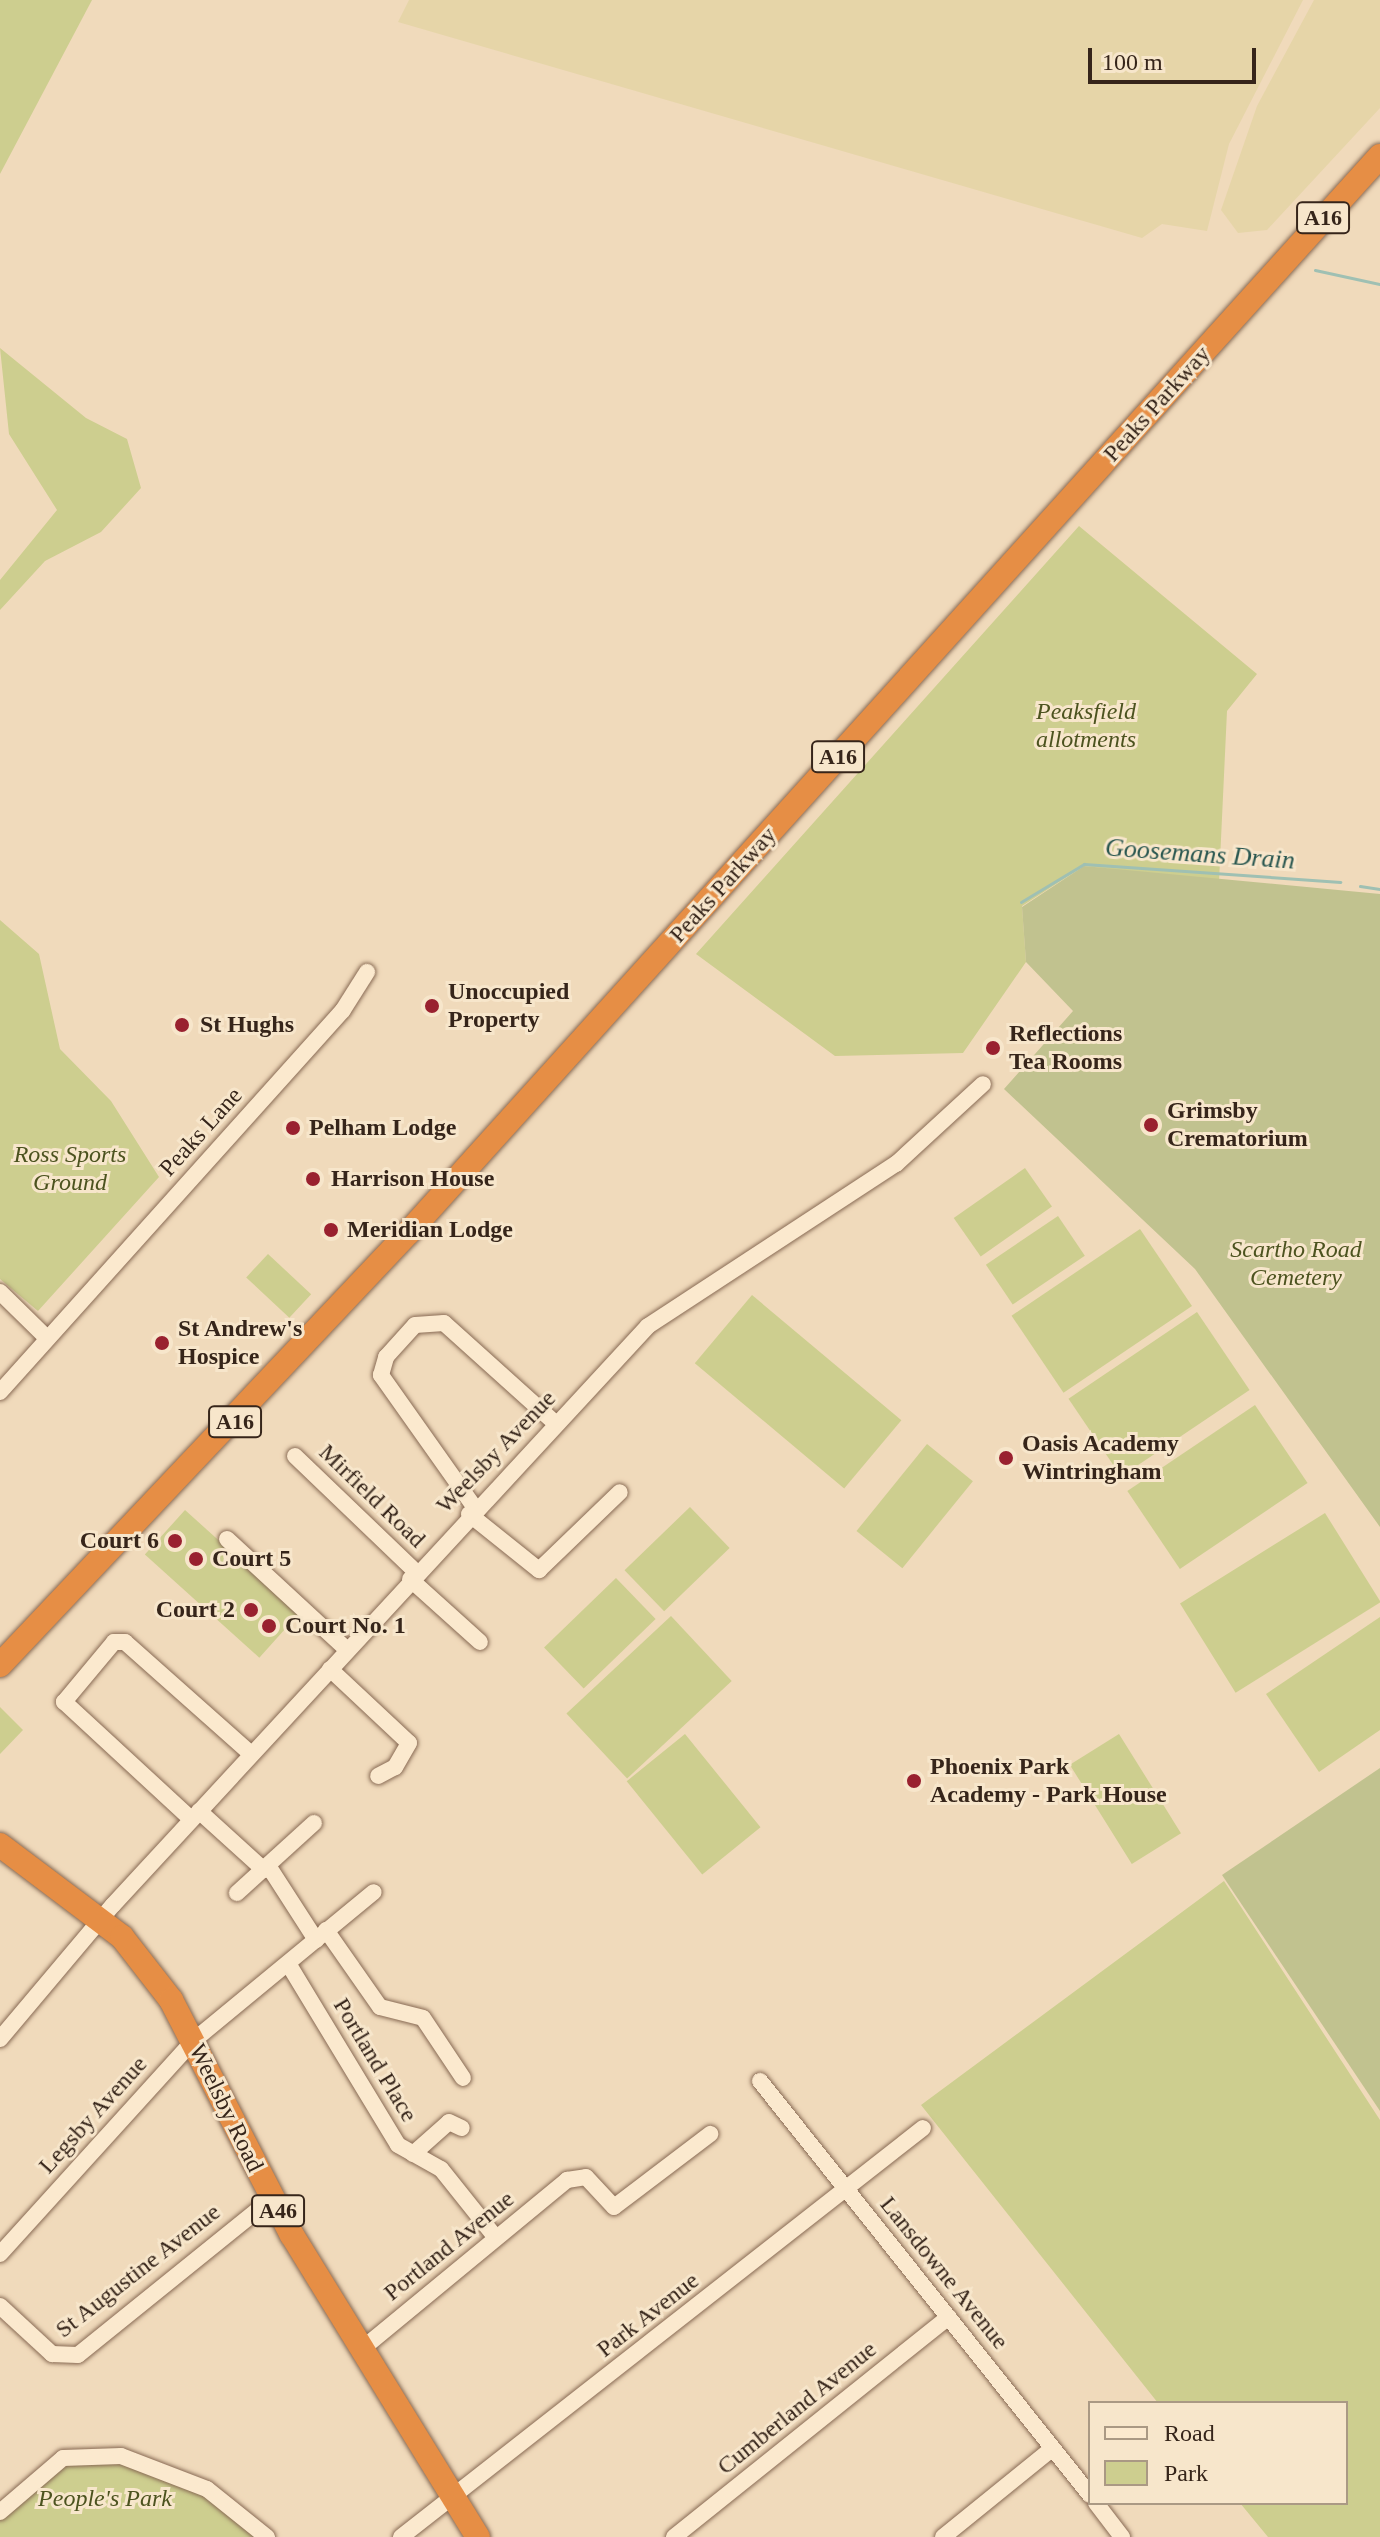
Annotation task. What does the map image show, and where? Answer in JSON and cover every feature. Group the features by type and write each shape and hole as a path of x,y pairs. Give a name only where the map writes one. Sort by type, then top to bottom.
{"highway":[{"name":"Peaks Parkway","path":"0,1684 60,1609 1380,156"},
{"name":"Peaks Parkway","path":"0,1665 60,1609"},
{"name":"Weelsby Road","path":"0,1845 105,1922 150,1971 193,2041 271,2199 478,2537"}],"street":[{"name":"Peaks Lane","path":"0,1392 343,1010 367,972"},
{"name":"Weelsby Avenue","path":"0,2039 195,1815 413,1575 556,1424 683,1297 896,1164 983,1084"},
{"path":"0,1292 47,1338"},
{"path":"556,1424 444,1323 415,1325 386,1357 381,1375 472,1511 539,1570 620,1492"},
{"name":"Mirfield Road","path":"295,1456 480,1642"},
{"path":"227,1539 346,1649"},
{"path":"251,1754 125,1642 114,1642 64,1702 70,1711 195,1815 267,1868 380,2007 423,2018 463,2078"},
{"path":"330,1669 409,1743 395,1767 378,1776"},
{"path":"237,1893 314,1823"},
{"name":"Legsby Avenue","path":"0,2254 193,2041 374,1892"},
{"name":"Portland Place","path":"289,1965 398,2145 441,2169 496,2238"},
{"name":"Lansdowne Avenue","path":"760,2081 1088,2492"},
{"path":"413,2154 449,2122 462,2128"},
{"name":"Park Avenue","path":"401,2537 454,2500 923,2128"},
{"name":"Portland Avenue","path":"362,2349 567,2180 586,2177 614,2207 710,2134"},
{"name":"St Augustine Avenue","path":"0,2306 52,2354 78,2355 271,2199"},
{"name":"Cumberland Avenue","path":"674,2537 949,2317"},
{"path":"943,2537 1053,2448"},
{"path":"0,2512 63,2458 121,2456 200,2484 267,2537"},
{"path":"1098,2505 1122,2537"}],"shaded area":[{"path":"409,0 1303,0 1229,144 1207,231 1162,224 1142,238 398,22"},
{"path":"1314,0 1380,0 1380,108 1267,230 1238,233 1221,210 1257,106"}],"green space":[{"path":"0,0 92,0 0,174"},
{"path":"0,348 86,418 127,439 141,488 101,532 45,561 0,610 0,580 57,510 9,434"},
{"name":"Peaksfield allotments","path":"1079,526 1257,674 1227,711 1219,882 1084,866 1022,906 1026,962 963,1053 835,1056 696,954"},
{"name":"Scartho Road Cemetery","path":"1084,866 1380,894 1380,1527 1195,1269 1004,1089 1073,1011 1026,962 1022,907"},
{"name":"Ross Sports Ground","path":"0,920 39,954 60,1049 111,1101 159,1177 38,1311 0,1279"},
{"path":"1025,1168 1052,1207 981,1256 954,1218"},
{"path":"1058,1216 1085,1256 1013,1304 986,1265"},
{"path":"1140,1229 1192,1306 1064,1393 1011,1316"},
{"path":"268,1254 311,1294 289,1318 246,1277"},
{"path":"752,1295 901,1420 844,1489 695,1363"},
{"path":"1197,1312 1250,1390 1121,1477 1068,1399"},
{"path":"1255,1405 1308,1483 1180,1569 1127,1491"},
{"path":"927,1444 973,1481 902,1568 857,1531"},
{"path":"690,1507 730,1548 664,1611 625,1570"},
{"path":"185,1510 299,1613 259,1658 145,1555"},
{"path":"1325,1513 1380,1602 1236,1693 1180,1604"},
{"path":"616,1578 656,1619 584,1688 544,1647"},
{"path":"671,1616 732,1681 627,1779 566,1714"},
{"path":"1380,1617 1380,1730 1319,1772 1266,1694"},
{"path":"0,1707 23,1730 0,1754"},
{"path":"685,1734 761,1827 702,1874 627,1781"},
{"path":"1119,1734 1181,1833 1132,1864 1070,1765"},
{"path":"1380,1768 1380,2111 1222,1875"},
{"path":"1224,1881 1380,2120 1380,2537 1268,2537 1242,2505 1348,2505 1348,2401 1156,2401 921,2105"},
{"name":"People's Park","path":"116,2461 209,2498 257,2537 0,2537 0,2515 61,2464"}],"waterway":[{"path":"1315,270 1380,284"},
{"name":"Goosemans Drain","path":"1021,902 1084,864 1340,882"},
{"name":"Goosemans Drain","path":"1360,886 1380,889"}],"place":[{"name":"Unoccupied Property","path":"432,1006"},
{"name":"St Hughs","path":"182,1025"},
{"name":"Reflections Tea Rooms","path":"993,1048"},
{"name":"Grimsby Crematorium","path":"1151,1125"},
{"name":"Pelham Lodge","path":"293,1128"},
{"name":"Harrison House","path":"313,1179"},
{"name":"Meridian Lodge","path":"331,1230"},
{"name":"St Andrew's Hospice","path":"162,1343"},
{"name":"Oasis Academy Wintringham","path":"1006,1458"},
{"name":"Court 6","path":"175,1541"},
{"name":"Court 5","path":"196,1559"},
{"name":"Court 2","path":"251,1610"},
{"name":"Court No. 1","path":"269,1626"},
{"name":"Phoenix Park Academy - Park House","path":"914,1781"}]}
